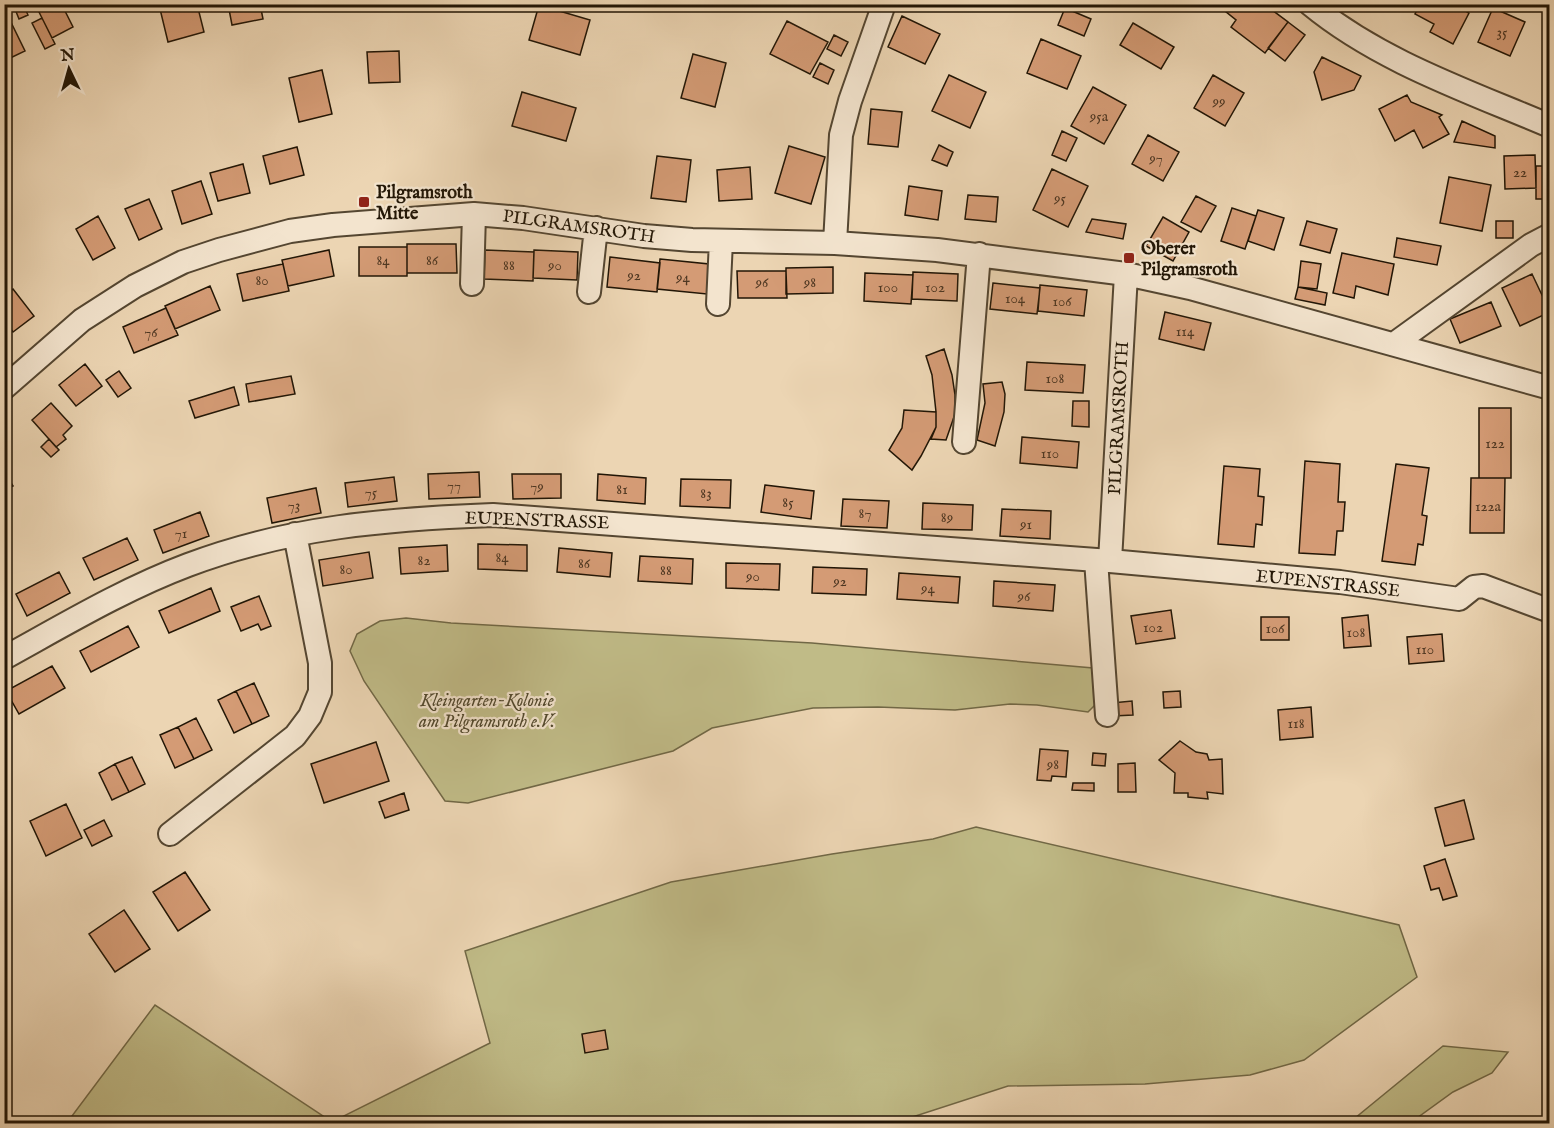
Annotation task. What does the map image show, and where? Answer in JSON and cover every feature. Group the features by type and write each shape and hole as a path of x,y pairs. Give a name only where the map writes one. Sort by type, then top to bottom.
{"street":[{"path":"835,243 841,135 850,101 884,4"},
{"path":"1310,4 1374,47 1411,66 1550,126"},
{"path":"472,284 474,214"},
{"name":"PILGRAMSROTH","path":"4,388 82,320 135,286 183,262 290,231 333,225 474,214 523,218 644,236 721,241 835,243 979,254 1126,274 1190,288 1550,388"},
{"path":"589,292 596,228"},
{"path":"1394,344 1531,245 1550,235"},
{"path":"718,304 721,241"},
{"path":"964,442 979,254"},
{"name":"PILGRAMSROTH","path":"1103,561 1126,274"},
{"name":"EUPENSTRASSE","path":"4,658 130,591 188,565 249,545 338,526 403,519 493,515 1103,561 1340,582 1459,599 1474,587 1483,586 1550,611"},
{"path":"170,834 295,736 310,716 320,692 320,663 295,534"},
{"path":"1103,561 1107,715"}],"green space":[{"name":"Kleingarten-Kolonie am Pilgramsroth e.V.","path":"406,618 451,623 812,643 1093,668 1099,701 1088,712 1010,704 955,710 878,707 813,708 712,728 673,751 468,803 445,801 364,681 350,651 357,634 380,621"},
{"path":"976,827 1399,925 1417,977 1304,1060 1250,1075 1145,1084 1008,1086 894,1123 66,1124 155,1005 332,1122 490,1043 465,951 671,882 933,839"},
{"path":"1443,1046 1508,1052 1492,1073 1453,1092 1410,1123 1349,1123"}],"building":[{"path":"13,4 23,4 28,15 19,19"},
{"path":"35,4 68,4 63,7 73,27 52,38"},
{"path":"177,4 197,4 204,32 168,42 160,9"},
{"path":"228,4 260,4 263,19 232,25"},
{"path":"1230,4 1264,4 1288,22 1265,53 1231,27 1236,20 1225,11"},
{"path":"1420,4 1459,4 1458,7 1469,13 1453,44 1430,32 1434,24 1415,14"},
{"path":"539,5 590,20 580,55 529,40"},
{"path":"4,8 25,51 4,61"},
{"path":"1065,8 1091,19 1084,36 1058,25"},
{"path":"1493,8 1525,22 1510,56 1478,42"},
{"path":"902,16 940,34 925,64 888,47"},
{"path":"42,18 55,44 45,49 32,23"},
{"path":"787,21 828,42 810,74 770,54"},
{"path":"1288,22 1305,35 1285,61 1268,48"},
{"path":"1133,23 1174,47 1161,69 1120,45"},
{"path":"834,35 848,42 841,56 827,49"},
{"path":"1041,39 1081,56 1067,89 1027,73"},
{"path":"399,51 400,82 369,83 367,52"},
{"path":"693,54 726,63 715,107 681,98"},
{"path":"1322,57 1361,76 1354,90 1322,100 1314,72"},
{"path":"1550,57 1550,82 1544,80"},
{"path":"820,63 834,70 828,84 813,77"},
{"path":"322,70 332,114 299,122 289,78"},
{"path":"949,75 986,92 970,128 932,111"},
{"path":"1213,75 1244,93 1225,126 1194,108"},
{"path":"1093,87 1126,105 1104,144 1071,126"},
{"path":"522,92 576,108 566,141 512,126"},
{"path":"1407,95 1411,102 1442,115 1439,117 1449,134 1423,148 1414,130 1395,141 1379,109"},
{"path":"871,109 902,112 898,147 868,144"},
{"path":"1462,121 1495,136 1495,148 1454,142"},
{"path":"1062,131 1077,138 1066,161 1052,155"},
{"path":"1148,135 1179,152 1163,181 1132,164"},
{"path":"939,145 953,152 947,166 932,160"},
{"path":"789,146 825,157 811,204 775,193"},
{"path":"297,147 304,175 270,184 263,156"},
{"path":"1535,155 1536,188 1505,189 1504,156"},
{"path":"657,156 691,160 686,202 651,198"},
{"path":"243,164 250,193 218,201 210,173"},
{"path":"1536,166 1550,166 1550,199 1536,199"},
{"path":"750,167 752,199 719,201 717,170"},
{"path":"1052,169 1088,186 1068,227 1033,210"},
{"path":"1449,177 1491,185 1482,231 1440,223"},
{"path":"201,181 212,214 182,224 172,191"},
{"path":"909,186 942,191 938,220 905,215"},
{"path":"968,195 998,197 996,222 965,219"},
{"path":"1196,196 1216,206 1201,232 1181,222"},
{"path":"149,199 162,229 139,240 125,209"},
{"path":"1232,208 1256,216 1245,249 1221,241"},
{"path":"1258,210 1284,218 1274,250 1248,241"},
{"path":"98,216 115,248 93,260 76,229"},
{"path":"1163,217 1189,232 1173,261 1146,246"},
{"path":"1092,219 1126,224 1123,239 1086,232"},
{"path":"1307,221 1337,229 1330,253 1300,245"},
{"path":"1496,221 1513,221 1513,238 1496,238"},
{"path":"1397,238 1441,246 1437,265 1394,257"},
{"path":"407,244 456,244 457,273 407,273"},
{"path":"359,247 407,247 407,276 359,276"},
{"path":"329,250 334,276 288,286 282,260"},
{"path":"485,250 534,252 533,281 484,279"},
{"path":"534,250 578,252 577,280 533,278"},
{"path":"1342,253 1394,264 1388,295 1356,286 1354,298 1333,293"},
{"path":"610,257 660,263 657,292 607,287"},
{"path":"660,259 709,264 707,294 657,289"},
{"path":"1301,261 1321,264 1317,289 1298,287"},
{"path":"283,264 289,291 243,301 237,274"},
{"path":"833,267 833,293 786,294 786,268"},
{"path":"737,271 786,271 787,298 738,298"},
{"path":"913,272 958,274 957,301 912,299"},
{"path":"865,273 913,275 911,304 864,301"},
{"path":"1532,274 1550,312 1520,326 1502,288"},
{"path":"993,283 1040,288 1037,314 990,309"},
{"path":"1040,285 1087,290 1084,316 1038,311"},
{"path":"210,286 220,310 175,329 165,306"},
{"path":"1298,287 1327,293 1325,305 1295,299"},
{"path":"13,289 34,316 13,332 4,320 4,296"},
{"path":"1491,302 1501,326 1460,343 1450,319"},
{"path":"166,308 178,335 134,353 123,327"},
{"path":"1165,312 1211,323 1204,350 1159,339"},
{"path":"944,349 955,395 955,414 946,440 931,439 936,427 936,412 932,375 926,356"},
{"path":"1027,362 1085,365 1083,393 1025,390"},
{"path":"85,364 102,386 76,406 59,385"},
{"path":"119,371 131,388 118,397 106,380"},
{"path":"291,376 295,394 249,402 246,384"},
{"path":"1002,382 1005,394 1004,412 995,446 977,440 985,403 983,384"},
{"path":"234,387 239,405 195,418 189,401"},
{"path":"1073,401 1089,401 1089,427 1072,426"},
{"path":"51,403 72,426 63,435 66,439 56,447 32,420"},
{"path":"1479,408 1511,408 1511,478 1479,478"},
{"path":"904,410 936,412 936,427 912,470 889,450 902,428"},
{"path":"1022,437 1079,442 1077,468 1020,463"},
{"path":"49,439 59,450 51,457 41,447"},
{"path":"1305,461 1340,464 1338,502 1345,502 1343,531 1337,531 1335,555 1299,553"},
{"path":"1396,464 1429,468 1422,515 1427,516 1423,545 1418,544 1415,565 1382,561"},
{"path":"1224,466 1260,469 1258,496 1264,497 1262,525 1256,524 1254,547 1218,544"},
{"path":"4,472 13,486 4,490"},
{"path":"479,472 480,497 429,499 428,474"},
{"path":"512,474 561,474 561,498 513,499"},
{"path":"598,474 646,478 645,504 597,500"},
{"path":"394,477 397,501 348,507 345,483"},
{"path":"1471,478 1505,478 1504,533 1470,533"},
{"path":"681,479 731,480 730,508 680,506"},
{"path":"765,485 814,491 811,519 761,512"},
{"path":"316,488 321,513 272,523 267,498"},
{"path":"843,499 889,501 887,528 841,526"},
{"path":"923,503 973,505 972,530 922,529"},
{"path":"1002,509 1051,511 1050,539 1000,536"},
{"path":"200,512 209,536 163,553 154,530"},
{"path":"127,538 138,560 94,580 83,558"},
{"path":"478,544 527,545 527,571 478,569"},
{"path":"447,545 448,571 401,574 399,548"},
{"path":"559,548 612,553 610,577 557,572"},
{"path":"369,552 373,578 323,586 319,560"},
{"path":"640,556 693,559 692,584 638,581"},
{"path":"726,563 780,564 779,590 726,588"},
{"path":"813,567 867,569 866,595 812,593"},
{"path":"59,572 70,593 27,616 16,594"},
{"path":"899,573 960,577 958,603 897,599"},
{"path":"994,581 1055,585 1053,611 993,606"},
{"path":"211,588 220,611 169,633 159,611"},
{"path":"259,596 271,626 261,630 258,624 241,631 231,607"},
{"path":"1171,610 1175,638 1136,644 1131,616"},
{"path":"1368,615 1371,646 1344,648 1342,618"},
{"path":"1261,617 1289,617 1289,640 1261,640"},
{"path":"128,626 139,647 91,672 80,651"},
{"path":"1442,634 1444,661 1409,664 1407,637"},
{"path":"52,666 65,688 19,714 6,691"},
{"path":"254,683 269,716 252,724 236,691"},
{"path":"236,691 252,724 234,733 218,700"},
{"path":"1180,691 1181,707 1164,708 1163,692"},
{"path":"1132,701 1133,715 1113,716 1112,703"},
{"path":"1311,707 1313,737 1280,740 1278,710"},
{"path":"196,718 212,750 194,759 178,727"},
{"path":"178,727 194,759 175,768 160,735"},
{"path":"1180,741 1196,752 1207,754 1209,760 1222,759 1223,794 1207,792 1208,799 1188,797 1188,793 1174,793 1175,773 1159,760"},
{"path":"376,742 389,781 324,803 311,764"},
{"path":"1040,749 1068,751 1066,777 1052,776 1051,781 1037,780"},
{"path":"1093,753 1106,754 1105,766 1092,765"},
{"path":"132,757 145,784 129,792 115,764"},
{"path":"1135,763 1136,792 1118,792 1118,764"},
{"path":"115,764 129,792 112,800 99,773"},
{"path":"1073,783 1094,783 1094,791 1072,790"},
{"path":"404,793 409,810 385,818 379,802"},
{"path":"1464,800 1474,839 1445,846 1435,808"},
{"path":"66,804 82,838 46,856 30,821"},
{"path":"104,820 112,836 92,846 84,830"},
{"path":"1445,859 1457,896 1443,900 1439,888 1431,890 1424,866"},
{"path":"185,872 210,910 178,931 153,892"},
{"path":"124,910 150,949 115,972 89,934"},
{"path":"605,1030 608,1049 585,1053 582,1034"}],"place":[{"name":"Pilgramsroth Mitte","path":"364,202"},
{"name":"Oberer Pilgramsroth","path":"1129,258"}]}
